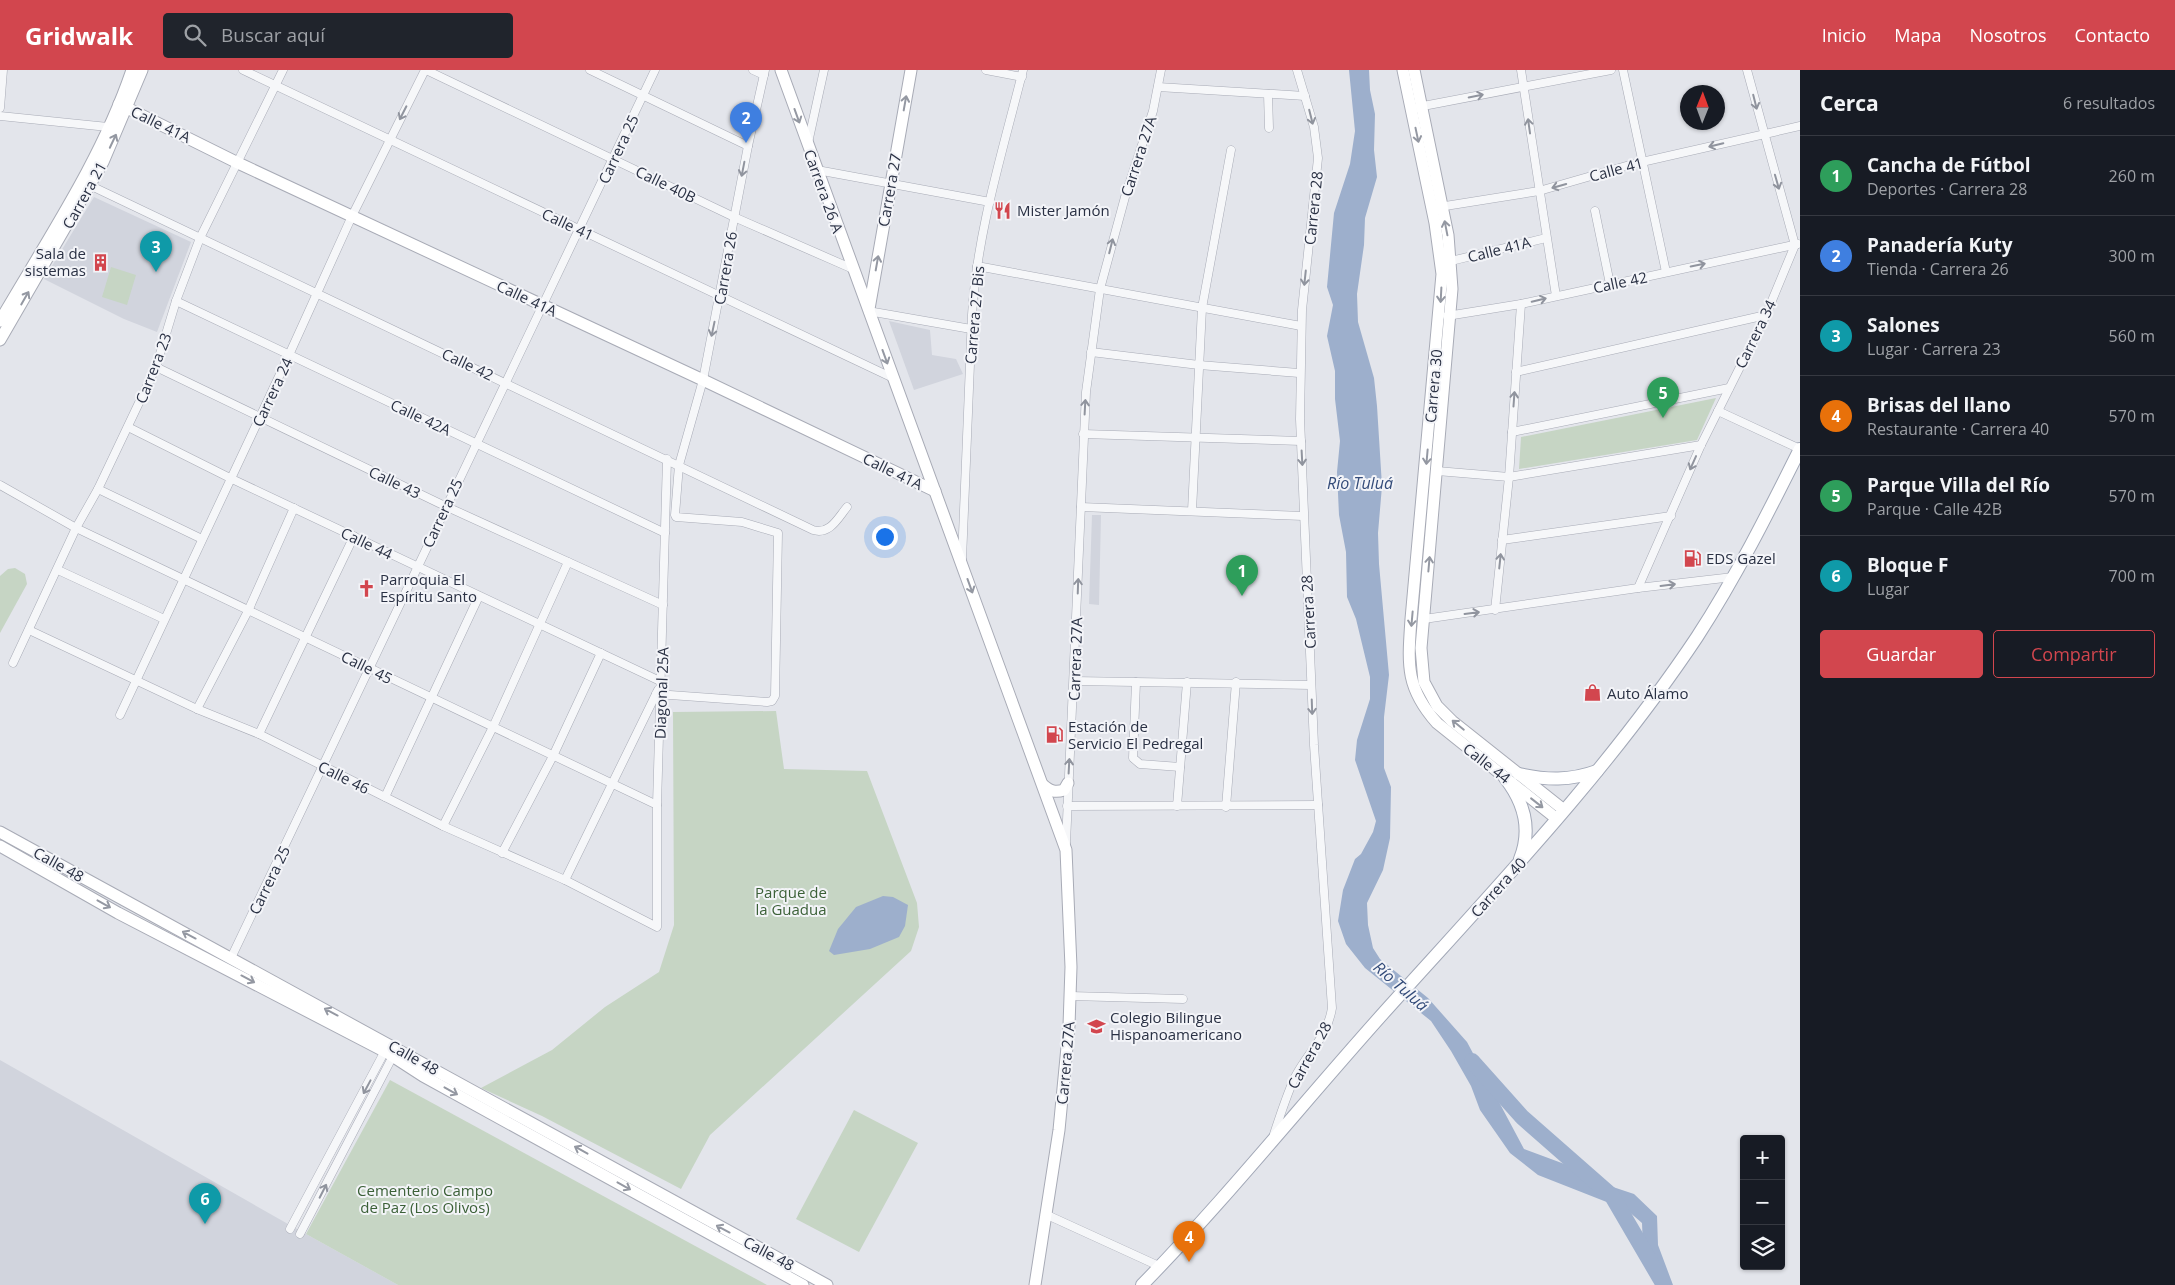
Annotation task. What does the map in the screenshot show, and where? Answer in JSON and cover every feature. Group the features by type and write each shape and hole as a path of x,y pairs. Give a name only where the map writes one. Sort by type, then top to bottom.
{"main road":[{"name":"Carrera 21","path":"0,321 86,184 108,127 123,106 132,70"},
{"name":"Carrera 21","path":"0,340 86,184 142,70"},
{"name":"Carrera 26 A","path":"781,70 1066,850"},
{"name":"Carrera 27","path":"868,311 911,70"},
{"name":"Carrera 30","path":"1403,70 1416,107 1437,208 1451,261 1445,316 1421,660 1418,679 1420,704"},
{"name":"Carrera 30","path":"1414,70 1416,107"},
{"name":"Calle 41A","path":"123,106 238,163 935,491"},
{"name":"Carrera 30","path":"1437,208 1445,316"},
{"name":"Carrera 40","path":"1142,1285 1161,1267 1388,1007 1422,973 1516,868 1598,771 1669,677 1734,577 1800,449"},
{"name":"Carrera 30","path":"1431,698 1418,679 1409,658 1411,620 1433,477"},
{"name":"Calle 44","path":"1431,698 1452,721 1518,774 1561,814"},
{"name":"Calle 44","path":"1420,704 1447,732 1506,778 1561,814"},
{"path":"1518,774 1560,779 1577,778 1598,771"},
{"path":"1506,778 1520,798 1525,814 1525,842 1516,868"},
{"path":"1043,785 1048,790 1057,791 1064,790 1068,783"},
{"name":"Calle 48","path":"0,832 231,958 802,1285"},
{"name":"Calle 48","path":"0,846 118,912 391,1050 828,1285"},
{"name":"Carrera 27A","path":"1035,1285 1059,1130 1070,996 1066,850"}],"street":[{"path":"0,108 3,70"},
{"name":"Calle 41","path":"243,70 720,294 893,378"},
{"name":"Carrera 23","path":"14,663 76,528 98,489 156,367 176,301 200,238 283,70"},
{"name":"Carrera 24","path":"120,715 232,479 352,216 426,70"},
{"name":"Calle 40B","path":"426,70 734,217 853,269"},
{"path":"590,70 748,146"},
{"name":"Carrera 25","path":"231,958 323,767 416,566 541,305 580,229 654,70"},
{"path":"753,70 764,73"},
{"path":"807,145 824,70"},
{"path":"986,70 1023,74"},
{"name":"Carrera 27A","path":"1066,850 1083,434 1091,352 1100,289 1158,87 1161,70"},
{"name":"Carrera 28","path":"1271,1142 1294,1080 1302,1065 1322,1040 1332,1008 1311,685 1301,440 1301,326 1318,158 1314,128 1297,70"},
{"path":"1521,70 1556,296"},
{"path":"1416,107 1611,70"},
{"path":"1623,70 1666,272"},
{"path":"1747,70 1764,135 1798,244"},
{"name":"Carrera 26","path":"659,695 767,702 772,701 775,696 778,533 742,522 676,517 679,465 702,380 764,73"},
{"name":"Carrera 27 Bis","path":"962,564 971,329 977,266 990,202 1023,74"},
{"path":"1158,87 1305,96"},
{"path":"1268,94 1268,128"},
{"path":"0,116 108,127"},
{"name":"Calle 41","path":"1437,208 1539,191 1642,162 1800,126"},
{"path":"1192,511 1202,308 1231,150"},
{"path":"816,170 990,202"},
{"name":"Calle 42","path":"86,184 818,532 829,529 847,507"},
{"path":"1595,211 1610,284"},
{"name":"Calle 41A","path":"1451,261 1546,238"},
{"name":"Calle 42","path":"1445,316 1520,304 1798,244"},
{"name":"Carrera 34","path":"1638,588 1702,445 1766,315 1798,244"},
{"path":"977,266 1301,326"},
{"name":"Calle 42A","path":"176,301 665,533"},
{"path":"1496,610 1509,477 1520,304"},
{"path":"868,311 971,329"},
{"path":"1516,372 1766,315"},
{"path":"1091,352 1199,365 1300,373"},
{"name":"Calle 43","path":"156,367 445,506 663,604"},
{"path":"1512,432 1729,388"},
{"path":"1718,411 1800,449"},
{"name":"Calle 44","path":"128,427 232,479 662,682"},
{"path":"1083,434 1301,440"},
{"path":"1433,477 1509,477 1702,445"},
{"name":"Diagonal 25A","path":"656,927 659,695 662,682 667,460"},
{"name":"Calle 45","path":"0,485 76,528 657,805"},
{"path":"98,489 202,539"},
{"path":"1081,506 1303,516"},
{"path":"197,709 248,611 294,508"},
{"path":"1502,540 1671,516"},
{"path":"259,734 354,536"},
{"path":"443,826 492,727 568,562"},
{"path":"58,570 164,619"},
{"path":"1424,619 1638,588 1734,577"},
{"path":"385,797 479,596"},
{"name":"Calle 46","path":"29,630 197,709 259,734 443,826 565,880 656,927"},
{"path":"502,853 553,756 601,653"},
{"path":"1074,681 1236,682 1311,685"},
{"path":"1136,682 1133,758 1140,764 1180,767"},
{"path":"1177,806 1187,682"},
{"path":"1226,807 1236,682"},
{"path":"565,880 611,783 659,695"},
{"path":"1067,806 1226,807 1318,805"},
{"path":"1070,996 1183,999"},
{"path":"290,1229 391,1050"},
{"path":"300,1234 391,1050"},
{"path":"1045,1214 1161,1267"}],"shaded area":[{"path":"94,197 191,242 157,332 124,319 44,279"},
{"path":"889,321 930,330 932,355 956,359 963,374 914,390"},
{"path":"1092,515 1101,515 1099,605 1089,604"},
{"path":"0,1060 288,1224 398,1285 0,1285"}],"green space":[{"path":"111,267 136,275 127,305 102,297"},
{"path":"1716,398 1697,440 1519,469 1521,437"},
{"path":"15,568 25,574 27,584 0,633 0,576 8,569"},
{"name":"Parque de la Guadua","path":"776,711 784,769 867,771 917,903 919,927 911,951 710,1135 681,1189 542,1116 481,1088 552,1050 605,1007 659,972 674,925 673,712"},
{"name":"Cementerio Campo de Paz (Los Olivos)","path":"390,1080 767,1285 398,1285 306,1234"},
{"path":"854,1110 918,1143 859,1252 796,1219"}],"water":[{"name":"Río Tuluá","path":"1349,70 1369,70 1370,90 1375,114 1374,150 1377,177 1365,218 1364,245 1357,294 1358,322 1374,378 1377,406 1382,486 1378,533 1379,564 1389,675 1384,717 1384,768 1391,787 1390,838 1383,870 1367,903 1368,925 1373,948 1380,959 1428,998 1467,1042 1524,1149 1599,1177 1610,1186 1634,1194 1657,1216 1658,1245 1673,1285 1657,1285 1643,1247 1642,1223 1627,1210 1538,1175 1510,1153 1480,1110 1471,1086 1431,1021 1365,968 1346,944 1338,921 1343,890 1355,859 1361,854 1373,832 1376,821 1355,760 1357,740 1370,699 1370,677 1356,619 1347,597 1346,552 1339,515 1337,472 1340,441 1335,399 1335,371 1327,336 1333,305 1327,287 1334,213 1350,164 1355,131"},
{"path":"883,896 893,897 908,905 905,926 899,937 870,949 834,955 829,951 838,929 856,907"}],"waterway":[{"name":"Río Tuluá","path":"1472,1061 1522,1117 1612,1196 1664,1285"}],"place":[{"name":"Panadería Kuty","path":"746,143"},
{"name":"Mister Jamón","path":"1003,210"},
{"name":"Sala de sistemas","path":"100,262"},
{"name":"Salones","path":"156,272"},
{"name":"Parque Villa del Río","path":"1663,418"},
{"name":"EDS Gazel","path":"1692,558"},
{"name":"Parroquia El Espíritu Santo","path":"366,588"},
{"name":"Cancha de Fútbol","path":"1242,596"},
{"name":"Auto Álamo","path":"1593,693"},
{"name":"Estación de Servicio El Pedregal","path":"1054,735"},
{"name":"Colegio Bilingue Hispanoamericano","path":"1096,1026"},
{"name":"Bloque F","path":"205,1224"},
{"name":"Brisas del llano","path":"1189,1262"}]}
